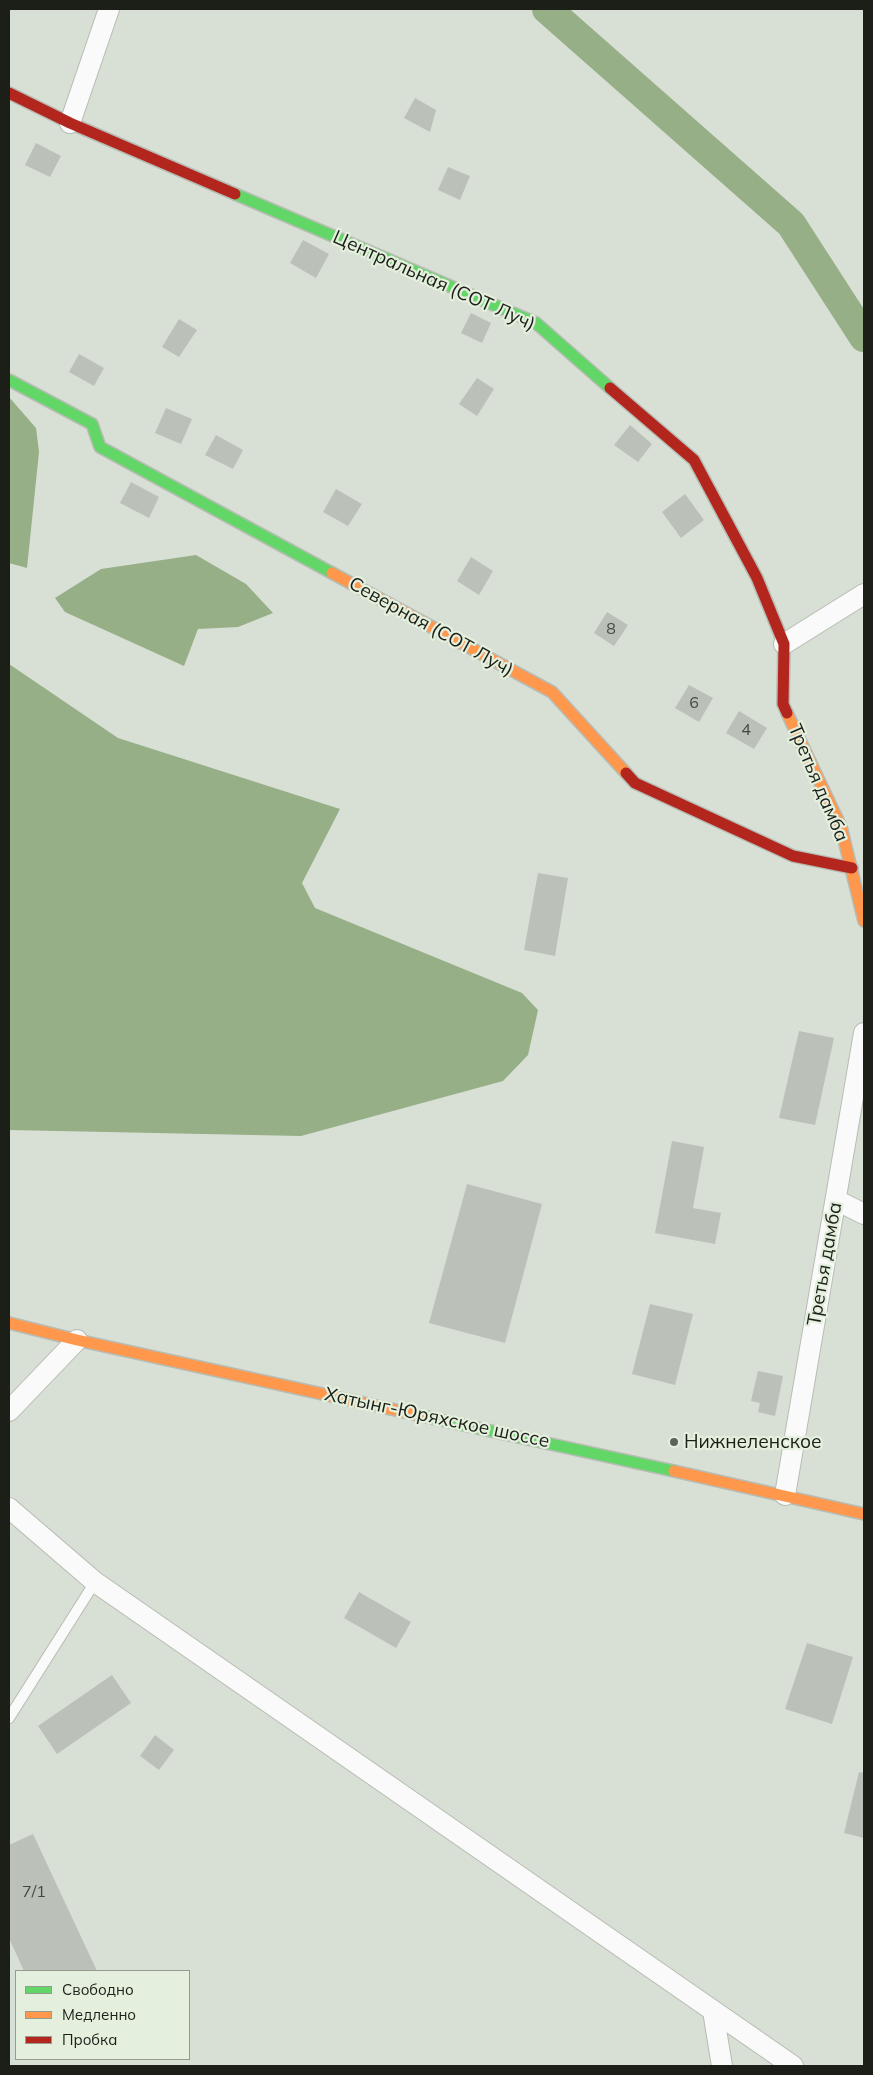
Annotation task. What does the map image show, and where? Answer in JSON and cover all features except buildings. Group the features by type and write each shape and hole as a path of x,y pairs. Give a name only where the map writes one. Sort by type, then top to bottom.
{"street":[{"path":"70,123 109,9"},
{"name":"Центральная (СОТ Луч)","path":"9,93 70,123 536,323 694,460 757,578 784,644"},
{"name":"Северная (СОТ Луч)","path":"9,380 92,424 100,447 552,692 635,783 793,856 852,868"},
{"path":"784,644 864,594"},
{"name":"Третья дамба","path":"784,644 783,704 841,827 864,921"},
{"name":"Третья дамба","path":"785,1495 864,1033"},
{"path":"836,1200 864,1214"},
{"name":"Хатынг-Юряхское шоссе","path":"9,1323 77,1340 864,1514"},
{"path":"9,1411 77,1340"},
{"path":"9,1508 94,1582 793,2066"},
{"path":"713,2011 722,2066"}],"lane":[{"path":"9,1718 94,1582"}],"shaded area":[{"path":"9,397 36,428 39,452 27,568 9,563"},
{"path":"196,555 246,584 273,613 238,627 198,629 184,666 65,612 55,598 101,569"},
{"path":"9,664 118,738 340,809 302,883 315,908 522,993 538,1010 528,1055 503,1081 301,1136 9,1130"}],"waterway":[{"path":"547,9 791,224 864,337"}],"traffic: fast":[{"path":"235,194 536,323 610,388"},
{"path":"9,380 92,424 100,447 332,573"},
{"path":"418,1415 674,1471"}],"traffic: slow":[{"path":"332,573 552,692 626,773"},
{"path":"787,713 841,827 864,921"},
{"path":"9,1323 77,1340 418,1415"},
{"path":"674,1471 864,1514"}],"traffic: jam":[{"path":"9,93 70,123 235,194"},
{"path":"610,388 694,460 757,578 784,644 783,704 787,713"},
{"path":"626,773 635,783 793,856 852,868"}],"place":[{"name":"Нижнеленское","path":"674,1442"}]}
